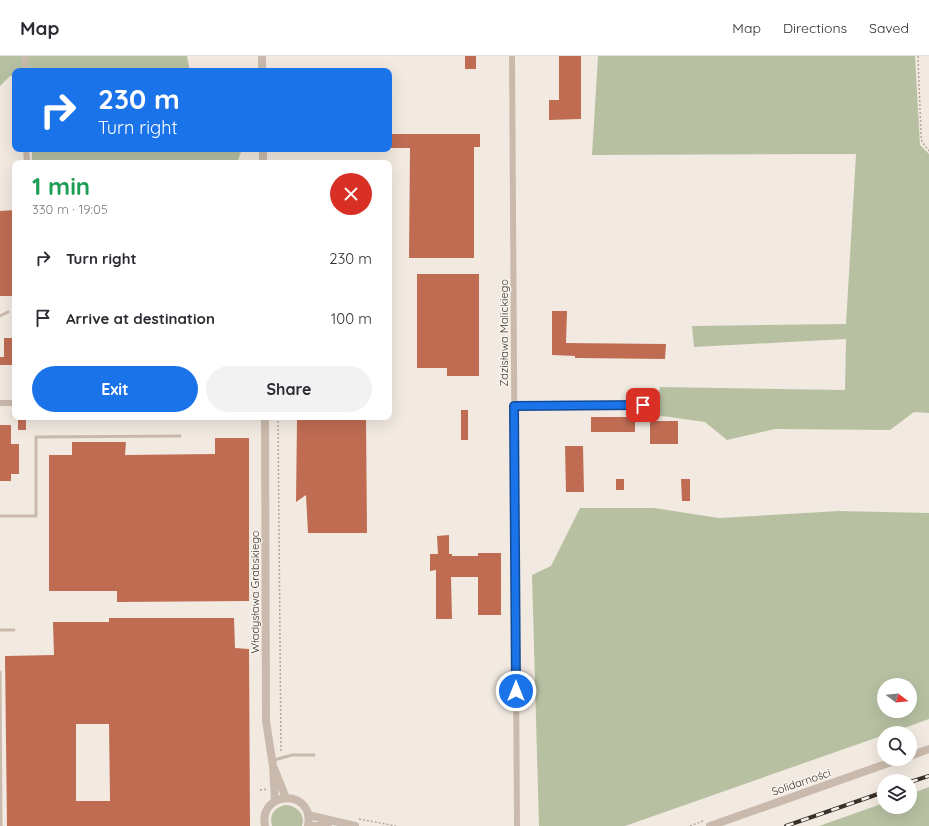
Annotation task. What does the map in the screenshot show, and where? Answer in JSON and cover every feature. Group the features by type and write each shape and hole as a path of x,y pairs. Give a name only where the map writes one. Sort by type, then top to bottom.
{"street":[{"path":"25,56 25,68"},
{"path":"262,56 262,68"},
{"name":"Zdzisława Malickiego","path":"512,56 517,826"},
{"path":"0,403 12,403"},
{"name":"Władysława Grabskiego","path":"265,420 266,721 273,763 275,801"},
{"path":"917,753 929,749"},
{"name":"Władysława Grabskiego","path":"273,763 286,798"},
{"name":"Solidarności","path":"710,826 880,766"},
{"path":"265,826 264,818 266,811 275,801 286,798 294,799 300,802 305,808 308,814 308,826"},
{"path":"308,814 351,826"},
{"path":"312,826 328,826"},
{"path":"334,826 355,826"}],"lane":[{"path":"0,316 8,312"},
{"path":"514,406 643,405"},
{"path":"0,516 36,516 36,438 180,436"},
{"path":"0,630 14,630"},
{"path":"0,672 1,826"},
{"path":"273,763 281,758 292,755 314,755"}],"path":[{"path":"918,56 920,135 922,142 929,151"},
{"path":"278,420 281,758"}],"green space":[{"path":"0,56 187,56 189,68 12,68 12,76 10,76 0,86"},
{"path":"598,56 915,56 920,145 929,154 929,413 914,412 890,430 775,429 727,440 705,422 655,415 660,387 845,390 846,339 694,347 692,326 846,324 856,154 592,155"},
{"path":"32,152 241,152 238,160 32,160"},
{"path":"580,508 654,508 719,518 839,511 929,513 929,719 910,726 877,726 877,737 625,826 539,826 532,575 551,566"},
{"path":"929,787 929,826 819,826 877,805 877,814 917,814 917,791"},
{"path":"285,805 296,808 299,811 303,818 302,826 272,826 271,818 273,812"}],"building":[{"path":"465,56 476,56 476,69 465,69"},
{"path":"559,56 581,56 581,119 549,120 549,100 559,100"},
{"path":"392,134 480,134 480,147 474,147 474,258 409,258 410,148 392,148"},
{"path":"12,210 12,296 0,296 0,211"},
{"path":"417,274 479,274 479,376 447,376 447,368 417,368"},
{"path":"552,311 567,311 566,343 666,344 665,359 575,358 575,356 552,355"},
{"path":"4,338 12,338 12,365 0,365 0,357 4,357"},
{"path":"461,410 468,410 468,440 461,440"},
{"path":"591,417 635,417 635,432 591,432"},
{"path":"18,420 26,420 26,430 18,430"},
{"path":"297,420 366,420 367,533 308,533 306,495 296,502"},
{"path":"650,421 678,421 678,444 650,444"},
{"path":"0,425 11,425 11,444 19,444 19,474 11,474 11,481 0,481"},
{"path":"215,438 249,438 249,601 117,602 117,591 49,591 49,455 72,455 72,442 126,442 125,455 215,454"},
{"path":"565,446 583,446 584,492 566,492"},
{"path":"616,479 624,479 624,490 616,490"},
{"path":"681,479 690,479 690,501 682,501"},
{"path":"449,535 449,554 452,554 452,556 478,556 478,553 501,553 501,615 478,615 478,577 451,577 452,619 436,619 436,570 430,571 430,554 438,554 437,536"},
{"path":"109,618 234,618 235,648 249,649 250,826 7,826 5,656 54,655 53,622 109,622","holes":["76,724 109,724 110,801 76,801"]}],"railway":[{"path":"917,780 929,776"},
{"path":"786,826 877,794"}],"route":[{"path":"516,691 514,406 643,405"}]}
